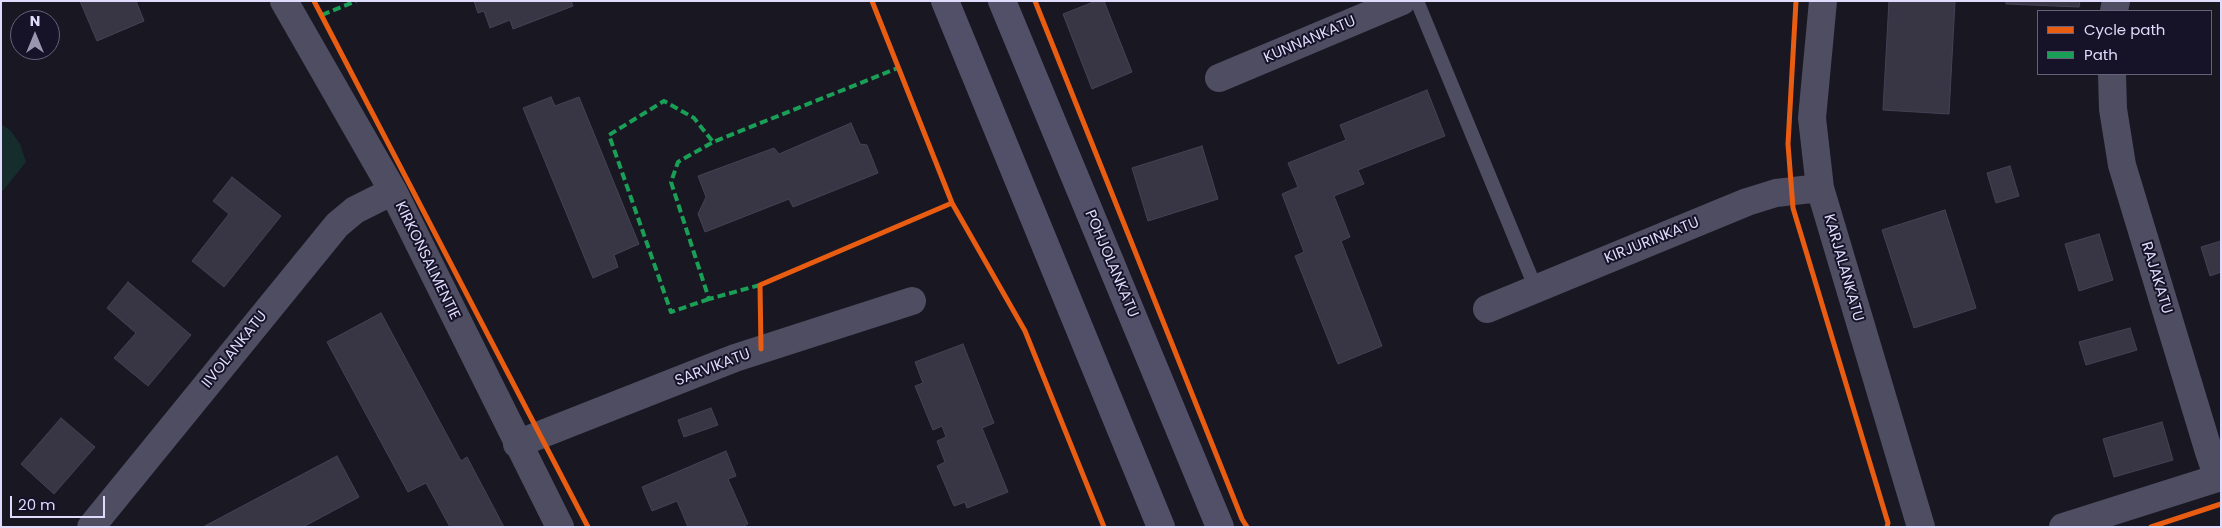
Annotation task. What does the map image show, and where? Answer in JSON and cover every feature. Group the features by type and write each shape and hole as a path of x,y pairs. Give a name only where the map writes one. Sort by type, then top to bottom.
{"main road":[{"path":"946,1 1161,527"},
{"name":"POHJOLANKATU","path":"1002,1 1220,527"}],"street":[{"name":"KIRKONSALMENTIE","path":"284,1 393,191 517,444 560,527"},
{"name":"KUNNANKATU","path":"1218,78 1402,1"},
{"name":"KARJALANKATU","path":"1823,1 1812,118 1820,188 1921,527"},
{"name":"RAJAKATU","path":"2112,75 2113,109 2122,165 2209,452 2220,478"},
{"name":"KIRJURINKATU","path":"1487,309 1747,202 1776,193 1820,188"},
{"name":"IIVOLANKATU","path":"91,527 337,225 355,210 393,191"},
{"name":"SARVIKATU","path":"517,444 735,358 912,301"},
{"path":"2064,527 2220,478"}],"lane":[{"path":"1417,1 1536,289"}],"green space":[{"path":"1,124 10,130 20,144 26,162 1,193"}],"building":[{"path":"80,1 136,1 144,21 97,41"},
{"path":"474,1 571,1 573,6 513,29 510,20 490,28 484,11 478,13"},
{"path":"1096,1 1104,1 1132,72 1092,89 1063,14"},
{"path":"1889,1 1955,1 1949,114 1883,110"},
{"path":"2006,1 2080,1 2079,7 2006,4"},
{"path":"1427,90 1445,136 1358,170 1364,184 1334,196 1350,237 1341,241 1382,346 1338,364 1295,256 1304,252 1282,194 1298,187 1288,163 1346,140 1340,125"},
{"path":"551,97 555,106 579,97 639,244 614,255 618,267 593,278 523,108"},
{"path":"851,123 860,144 867,145 878,173 793,207 789,199 705,232 698,214 706,197 698,176 774,148 779,154"},
{"path":"1202,146 1218,199 1148,221 1132,168"},
{"path":"2010,166 2019,196 1996,203 1987,173"},
{"path":"232,177 281,216 224,287 192,261 229,214 213,201"},
{"path":"1945,210 1976,308 1914,328 1882,230"},
{"path":"2099,234 2113,280 2079,291 2065,244"},
{"path":"2221,241 2221,272 2210,276 2201,247"},
{"path":"128,282 191,335 148,386 114,358 136,333 107,308"},
{"path":"381,313 461,461 467,457 504,527 450,527 426,483 408,492 327,342"},
{"path":"2130,328 2137,350 2086,365 2079,342"},
{"path":"963,344 994,423 982,428 1008,492 967,508 965,502 954,506 937,466 945,462 937,441 946,437 942,426 933,430 915,386 923,383 915,362"},
{"path":"711,408 718,425 684,437 678,420"},
{"path":"61,418 95,447 54,494 21,464"},
{"path":"2162,422 2173,460 2114,477 2103,439"},
{"path":"726,451 736,476 728,479 748,524 741,527 688,527 677,501 652,511 642,487"},
{"path":"337,456 359,497 303,527 203,527"}],"marked path":[{"path":"322,15 356,1"},
{"path":"760,285 709,299 671,182 678,162 713,142 898,68"},
{"path":"709,299 671,312 609,135 664,101 694,118 713,142"}],"cycle path":[{"path":"314,1 588,527"},
{"path":"872,1 952,203 1025,331 1104,527"},
{"path":"1035,1 1242,519 1247,527"},
{"path":"1796,1 1788,144 1793,208 1888,523 1887,527"},
{"path":"761,349 760,285 952,203"},
{"path":"2151,527 2221,504"}]}
